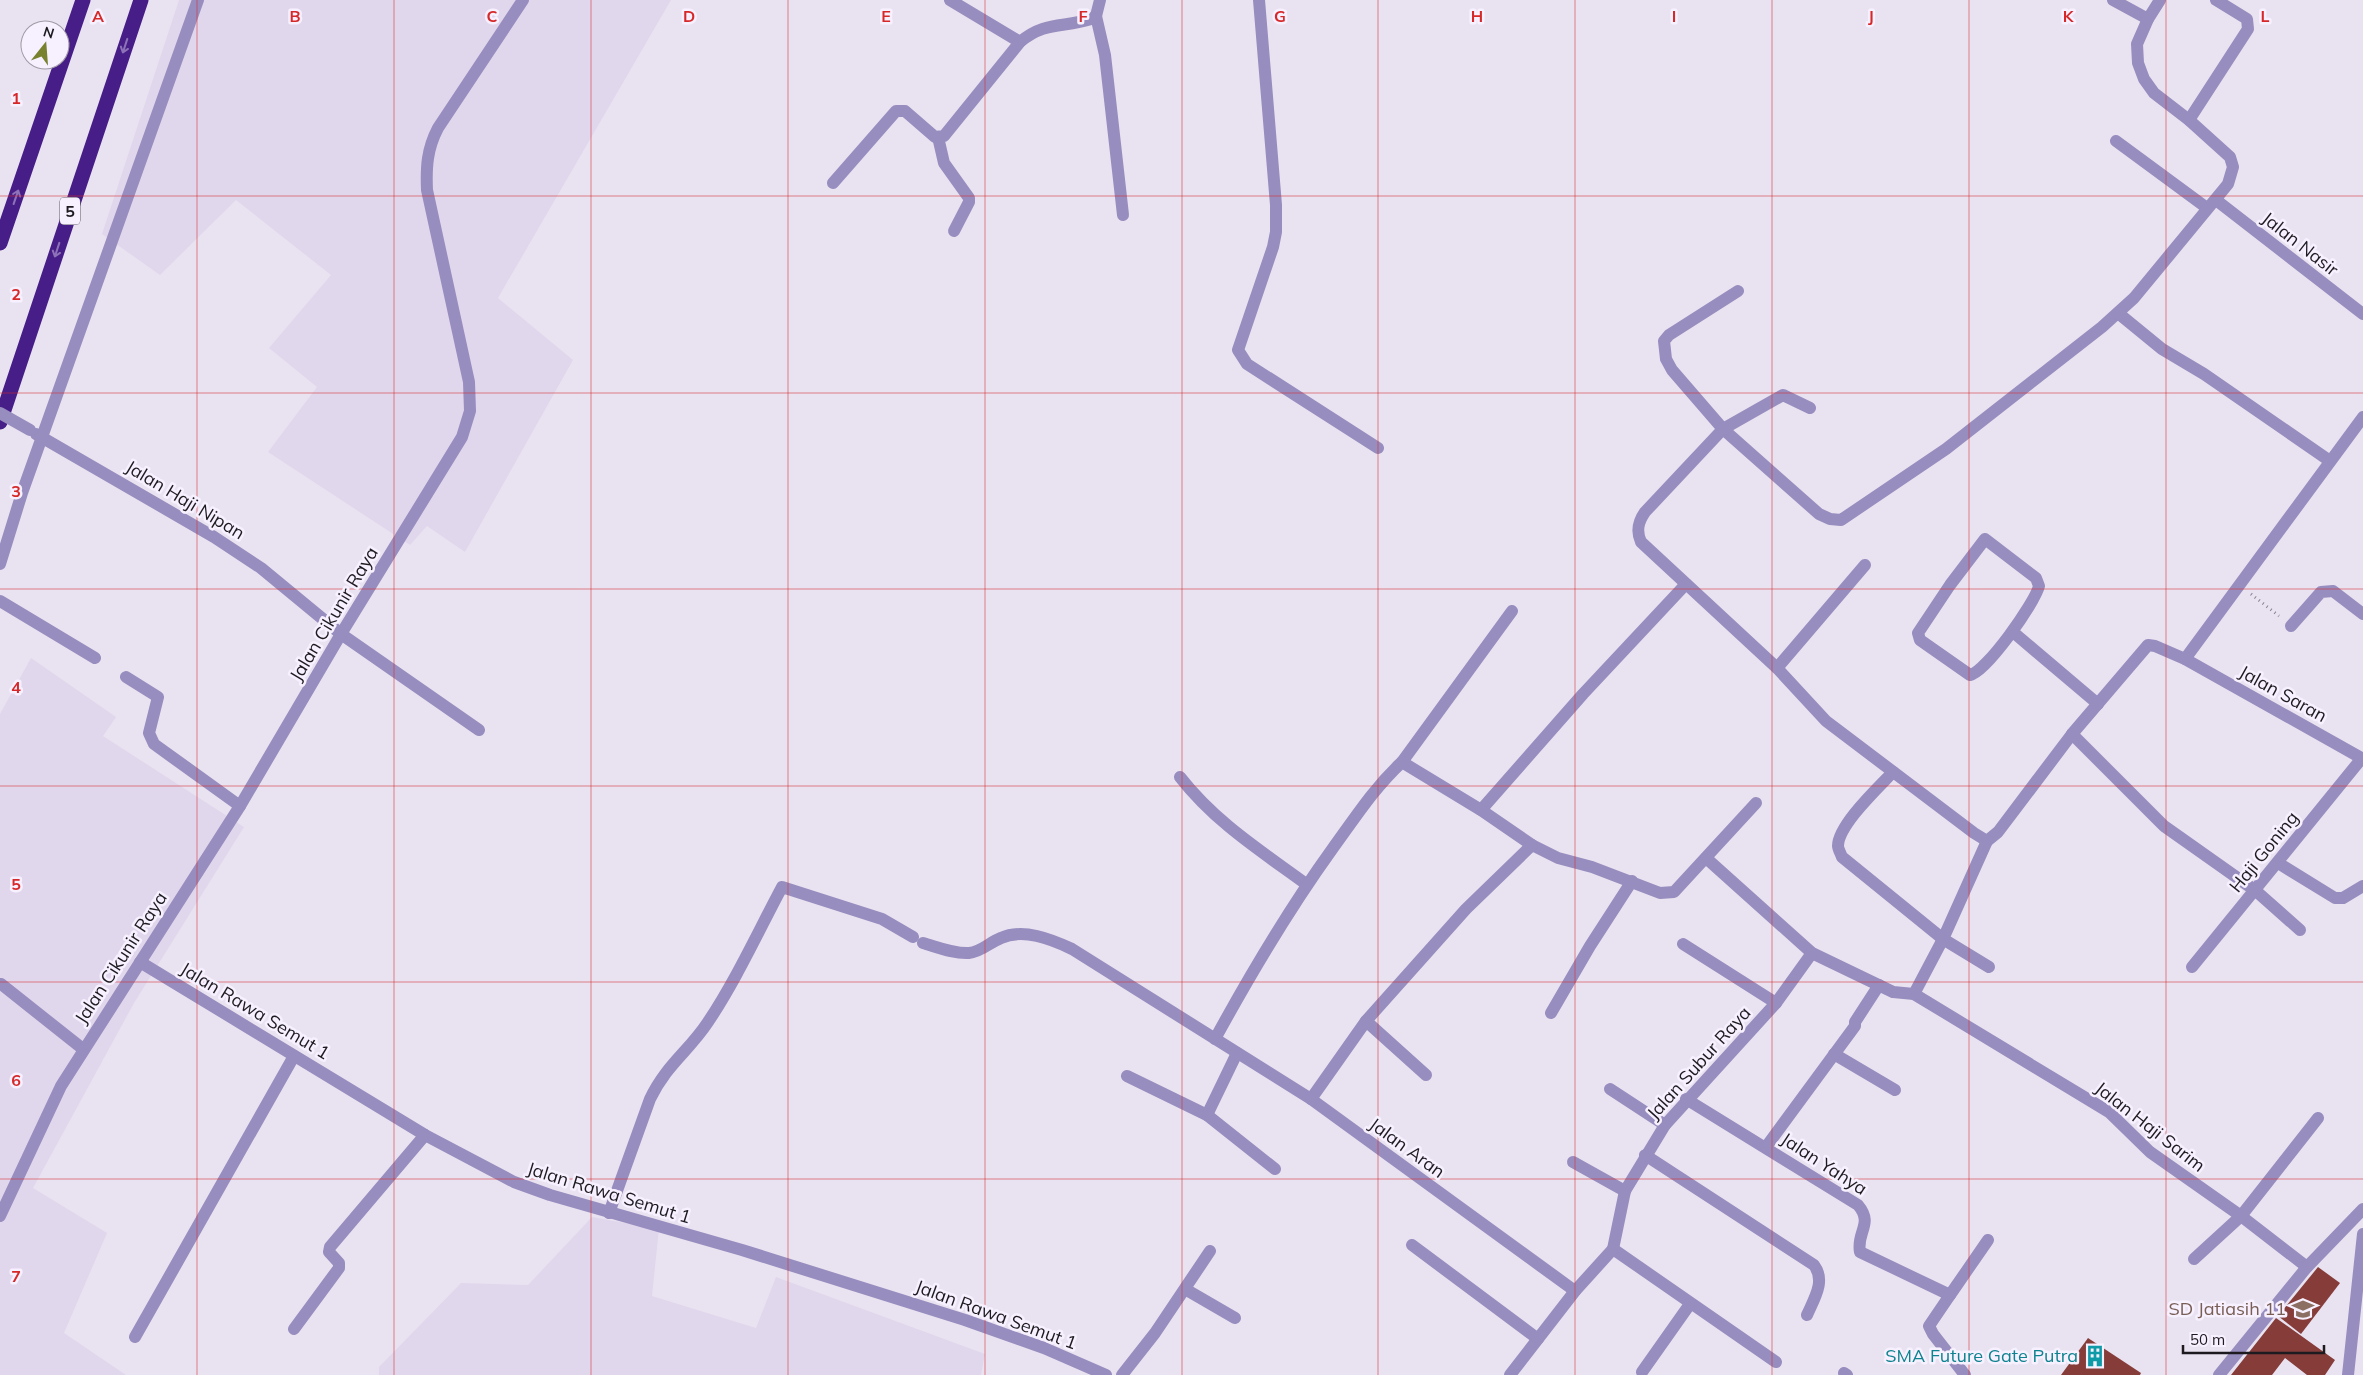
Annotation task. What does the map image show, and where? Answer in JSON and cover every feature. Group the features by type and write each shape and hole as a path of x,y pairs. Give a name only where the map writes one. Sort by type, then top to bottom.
{"highway":[{"path":"0,243 83,0"},
{"name":"5","path":"0,422 141,0"}],"street":[{"path":"0,564 42,437 198,0"},
{"name":"Jalan Cikunir Raya","path":"0,1216 61,1086 83,1048 240,806 467,425 470,411 469,382 427,190 425,164 430,142 438,128 523,0"},
{"path":"950,0 1020,42"},
{"path":"1100,0 1096,16 1105,55 1123,215"},
{"path":"1258,0 1275,196 1276,232 1238,350 1247,364 1378,448"},
{"path":"2113,0 2148,19"},
{"path":"1738,291 1669,335 1664,341 1666,359 1672,370 1723,430 1819,514 1830,519 1842,520 1946,449 2118,313 2134,298 2212,204 2231,175 2232,162 2227,152 2154,93 2144,79 2138,63 2137,44 2148,19 2160,0"},
{"path":"2189,120 2248,29 2247,19 2216,0"},
{"path":"834,183 896,111 906,112 938,137 944,136 1020,42 1030,33 1047,26 1088,20 1096,16"},
{"path":"938,137 939,151 944,164 969,198 969,202 954,231"},
{"name":"Jalan Nasir","path":"2116,141 2212,204 2363,314"},
{"path":"2118,313 2150,340 2204,374 2330,461"},
{"path":"1810,408 1783,395 1723,430 1645,512 1638,526 1641,542 1776,668 1826,721 1987,840"},
{"name":"Jalan Haji Nipan","path":"0,413 214,537 261,568 341,634 479,730"},
{"path":"2185,659 2363,417"},
{"path":"1985,540 2036,578 2039,584 2039,590 2012,632 1979,672 1970,675 1918,637 1920,628 1985,540"},
{"path":"1776,668 1865,565"},
{"path":"1482,810 1583,694 1686,584"},
{"path":"2291,626 2321,592 2334,591 2363,614"},
{"path":"0,601 95,658"},
{"path":"1215,1039 1266,948 1306,884 1364,804 1383,780 1402,762 1512,611"},
{"path":"1706,858 1812,952 1893,992 1914,994 1943,939 1987,840 1998,832 2072,734 2098,704 2012,632"},
{"name":"Jalan Saran","path":"2098,704 2148,645 2155,646 2185,659 2362,758"},
{"path":"126,677 158,696 149,733 154,744 240,806"},
{"path":"2072,734 2164,826 2256,891 2300,930"},
{"name":"Haji Goning","path":"2192,967 2256,891 2362,758"},
{"path":"1402,762 1482,810 1532,844 1558,858 1592,867 1660,893 1668,894 1674,892 1756,803"},
{"path":"1893,772 1858,809 1841,834 1838,846 1842,857 1943,939 1989,967"},
{"path":"1180,777 1198,801 1223,825 1306,884"},
{"path":"1311,1099 1366,1022 1466,910 1532,844"},
{"path":"2278,863 2335,898 2343,898 2363,886"},
{"path":"1552,1013 1590,946 1632,881"},
{"name":"Jalan Aran","path":"609,1213 650,1099 658,1082 706,1025 721,1003 782,887 882,919 918,940 968,953 978,951 999,938 1019,934 1061,944 1085,956 1311,1099 1575,1291"},
{"path":"1683,944 1776,1004"},
{"name":"Jalan Subur Raya","path":"1613,1249 1625,1191 1645,1155 1665,1125 1776,1004 1812,952"},
{"name":"Jalan Rawa Semut 1","path":"140,962 425,1135 514,1182 609,1213 742,1250 928,1308 1044,1348 1106,1375"},
{"path":"1,984 83,1048"},
{"path":"1766,1147 1834,1054 1879,985"},
{"name":"Jalan Haji Sarim","path":"1914,994 2108,1112 2150,1152 2241,1216 2307,1267"},
{"path":"1366,1022 1426,1074"},
{"path":"1207,1115 1237,1053"},
{"path":"1834,1054 1895,1090"},
{"path":"135,1337 294,1056"},
{"path":"1126,1076 1207,1115 1276,1169"},
{"path":"1610,1089 1665,1125"},
{"name":"Jalan Yahya","path":"1686,1100 1766,1147 1858,1205 1864,1212 1866,1222 1858,1241 1860,1252 1950,1295"},
{"path":"2194,1259 2241,1216 2318,1118"},
{"path":"294,1329 339,1268 339,1264 329,1252 330,1247 425,1135"},
{"path":"1645,1155 1814,1265 1819,1272 1820,1282 1807,1315"},
{"path":"1573,1162 1625,1191"},
{"path":"2219,1375 2307,1267 2363,1209"},
{"path":"2348,1375 2363,1234"},
{"path":"1965,1375 1933,1334 1930,1326 1988,1240"},
{"path":"1412,1245 1538,1339"},
{"path":"1510,1375 1575,1291 1613,1249 1776,1362"},
{"path":"1122,1375 1155,1333 1210,1251"},
{"path":"1185,1289 1235,1318"},
{"path":"1642,1372 1690,1304"}],"path":[{"path":"2240,585 2291,626"}],"shaded area":[{"path":"179,0 671,0 498,298 573,360 465,552 427,526 410,545 268,452 317,387 269,348 331,275 236,200 160,275 102,234"},
{"path":"31,658 116,717 103,736 244,827 134,1003 33,1188 107,1233 64,1333 126,1375 0,1375 0,714"},
{"path":"592,1217 659,1229 652,1296 756,1328 776,1277 985,1354 981,1375 379,1375 379,1367 461,1283 528,1285"}],"building":[{"path":"2318,1267 2340,1283 2301,1334 2278,1316"},
{"path":"2276,1318 2335,1360 2325,1375 2307,1375 2285,1358 2272,1375 2231,1375"},
{"name":"SMA Future Gate Putra","path":"2088,1338 2141,1373 2140,1375 2061,1375"}],"place":[{"name":"SD Jatiasih 11","path":"2303,1309"},
{"name":"SMA Future Gate Putra","path":"2095,1356"}]}
